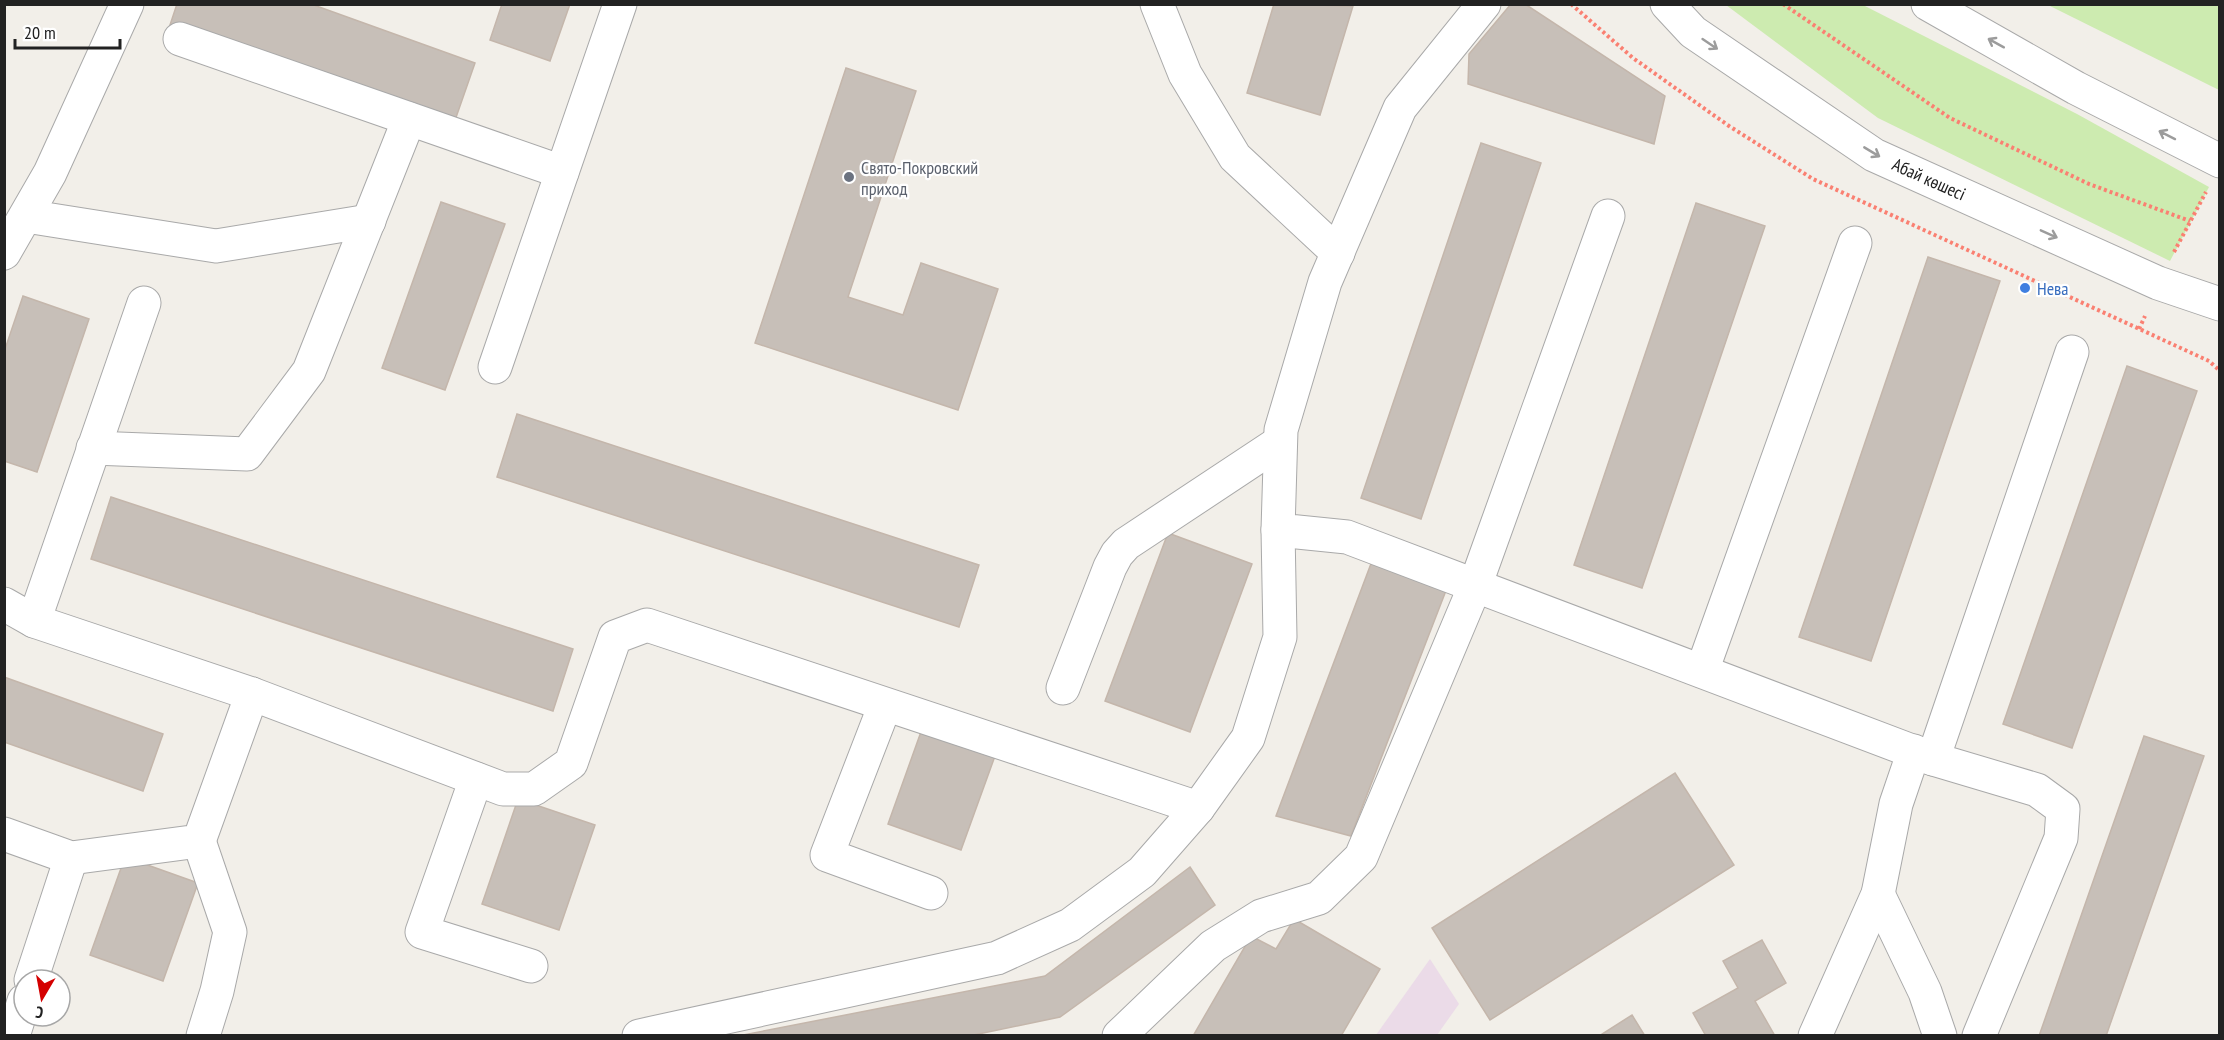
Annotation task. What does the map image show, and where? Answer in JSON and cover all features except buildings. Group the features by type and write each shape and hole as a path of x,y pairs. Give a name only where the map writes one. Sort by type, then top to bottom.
{"street":[{"path":"4,254 51,173 127,4"},
{"path":"495,367 620,4"},
{"path":"1157,4 1185,74 1235,157 1338,253"},
{"path":"639,1035 997,958 1070,925 1133,879 1142,872 1198,808 1248,738 1280,637 1278,530 1281,430 1325,282 1400,108 1484,4"},
{"name":"Абай көшесі","path":"1667,4 1693,32 1874,155 2164,286 2220,304"},
{"path":"1928,4 2076,88 2214,174"},
{"path":"180,39 562,172"},
{"path":"93,448 248,454 309,371 410,119"},
{"path":"26,216 216,246 369,221"},
{"path":"1118,1035 1213,946 1261,916 1319,898 1361,857 1474,586 1608,216"},
{"path":"1702,671 1855,243"},
{"path":"2164,286 2220,321"},
{"path":"34,621 144,303"},
{"path":"1815,1035 1878,894 1896,804 1923,755 2072,352"},
{"path":"1063,688 1117,554 1126,544 1280,442"},
{"path":"1278,530 1347,537 1923,755 2037,790 2063,809 2061,838 1979,1035"},
{"path":"4,604 34,621 252,694 503,789 534,789 571,764 615,637 647,625 1198,808"},
{"path":"203,1035 217,992 230,932 199,841 252,694"},
{"path":"885,705 827,855 931,893"},
{"path":"476,779 422,932 531,966"},
{"path":"4,834 71,858 199,841"},
{"path":"35,968 71,858"},
{"path":"1878,894 1925,992 1940,1035"},
{"path":"4,1034 12,1035"}],"path":[{"path":"1571,4 1633,58 1729,126 1813,179 2209,361 2220,371"},
{"path":"1784,4 1950,118 2090,184 2190,221"},
{"path":"2139,329 2164,286 2190,221 2214,174"}],"shaded area":[{"path":"1430,959 1459,1004 1437,1035 1376,1035"}],"green space":[{"path":"1726,5 1863,5 2077,114 2209,187 2170,261 1878,118"},
{"path":"2048,5 2219,5 2219,90"}],"place":[{"name":"Свято-Покровский приход","path":"849,177"},
{"name":"Нева","path":"2025,288"}]}
